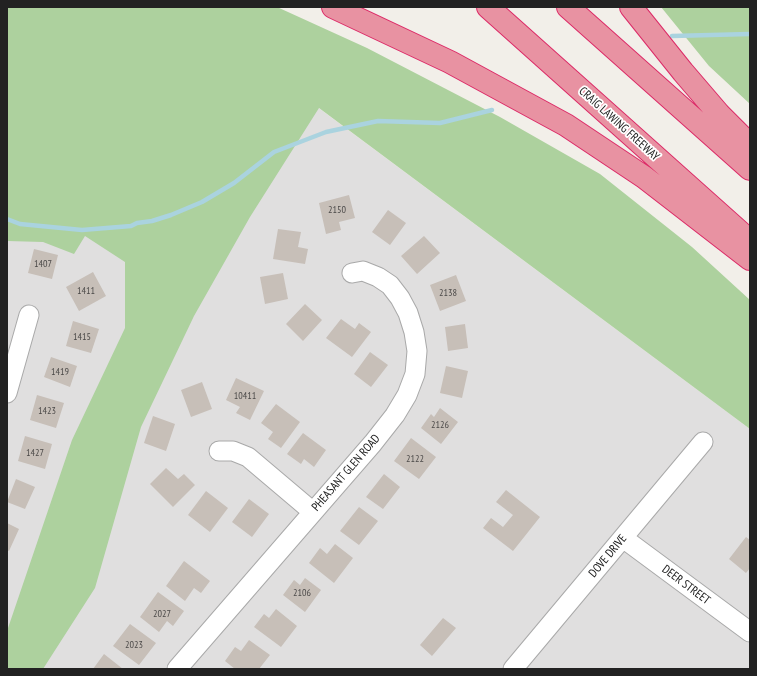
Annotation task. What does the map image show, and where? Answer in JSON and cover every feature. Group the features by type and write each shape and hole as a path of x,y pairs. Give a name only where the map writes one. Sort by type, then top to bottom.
{"highway":[{"path":"333,7 450,62 566,125 644,178 750,259"},
{"name":"CRAIG LAWING FREEWAY","path":"488,7 750,241"},
{"path":"568,7 750,169"},
{"path":"631,7 719,114 750,145"}],"street":[{"name":"PHEASANT GLEN ROAD","path":"177,669 368,449 395,415 407,395 415,374 417,351 414,332 408,313 400,298 390,285 378,277 363,271 352,273"},
{"path":"7,393 29,315"},
{"name":"DOVE DRIVE","path":"513,669 703,442"},
{"path":"219,451 233,451 248,457 313,512"},
{"name":"DEER STREET","path":"623,538 750,632"}],"shaded area":[{"path":"7,7 183,7 750,429 750,669 7,669"}],"green space":[{"path":"7,7 277,7 367,48 500,117 600,174 692,247 750,300 750,429 319,108 250,217 194,316 141,427 95,588 43,669 7,669 7,631 72,440 125,328 125,262 85,236 74,254 43,242 7,241"},
{"path":"661,7 750,7 750,104 709,66"}],"building":[{"path":"349,195 355,218 339,222 341,230 326,234 319,203"},
{"path":"388,210 406,223 390,245 372,232"},
{"path":"278,229 301,232 298,247 308,249 305,264 273,259"},
{"path":"424,236 440,253 417,274 401,256"},
{"path":"34,249 58,255 52,279 28,273"},
{"path":"93,272 106,296 79,311 66,287"},
{"path":"283,273 288,299 265,304 260,277"},
{"path":"456,275 466,301 440,311 430,285"},
{"path":"305,304 322,320 303,341 286,324"},
{"path":"341,319 355,329 359,323 371,332 352,357 326,338"},
{"path":"73,321 99,329 91,353 66,346"},
{"path":"465,324 468,348 448,351 445,327"},
{"path":"370,352 388,365 371,387 354,374"},
{"path":"51,357 77,366 70,387 44,377"},
{"path":"446,366 468,371 462,398 440,393"},
{"path":"236,378 264,391 250,420 236,413 240,407 226,400"},
{"path":"202,382 212,409 191,417 181,390"},
{"path":"37,395 64,403 56,428 30,420"},
{"path":"276,404 300,422 281,448 268,439 273,432 261,423"},
{"path":"440,408 458,422 441,444 421,428 431,414 434,417"},
{"path":"153,416 175,424 166,451 144,443"},
{"path":"303,433 326,450 314,467 304,459 301,464 287,454"},
{"path":"25,436 52,444 45,469 18,461"},
{"path":"411,438 436,457 419,479 394,461"},
{"path":"166,468 178,479 184,474 195,485 173,507 150,484"},
{"path":"384,474 400,487 383,509 366,497"},
{"path":"16,479 35,487 25,509 7,502"},
{"path":"506,490 540,517 513,551 483,528 491,518 503,527 513,515 496,502"},
{"path":"206,491 228,508 210,532 188,515"},
{"path":"249,499 269,514 252,537 232,522"},
{"path":"359,507 378,521 359,545 340,531"},
{"path":"7,523 19,529 9,551 7,550"},
{"path":"746,537 750,540 750,568 746,573 729,559"},
{"path":"335,544 353,558 334,583 309,563 320,548 327,554"},
{"path":"184,561 210,581 201,593 194,588 185,601 166,586"},
{"path":"305,578 321,590 305,612 283,595 294,580 300,585"},
{"path":"158,592 184,611 173,626 167,621 159,632 140,617"},
{"path":"276,609 297,626 281,647 254,627 264,614 269,618"},
{"path":"443,618 456,628 432,656 420,645"},
{"path":"130,624 156,643 139,665 113,646"},
{"path":"249,640 270,655 259,669 235,669 225,661 235,647 241,651"},
{"path":"104,654 123,669 93,669"}],"waterway":[{"path":"672,36 750,34"},
{"path":"7,219 20,224 82,230 131,226 137,223 152,221 171,215 202,202 234,183 274,152 326,132 378,121 440,123 492,110"}]}
